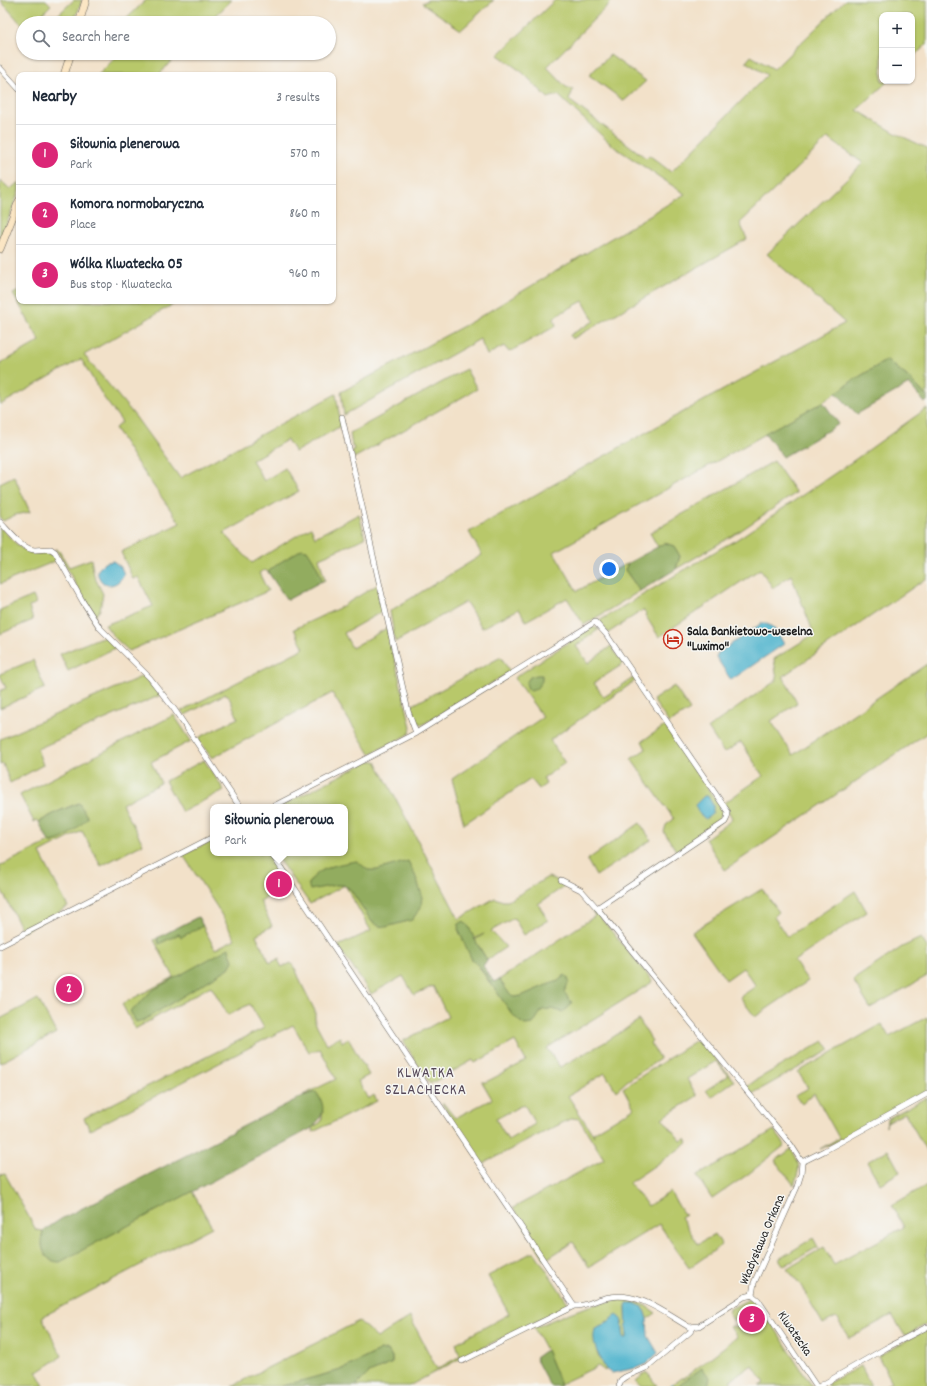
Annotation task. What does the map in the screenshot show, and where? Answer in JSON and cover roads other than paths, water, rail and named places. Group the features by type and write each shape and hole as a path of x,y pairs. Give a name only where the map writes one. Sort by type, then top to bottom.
{"street":[{"path":"81,16 86,0"},
{"path":"65,72 69,60"},
{"path":"0,68 16,86"},
{"path":"0,249 16,209"},
{"path":"342,417 408,711 416,733"},
{"path":"0,522 17,539 30,549 51,549 55,552 81,600 100,628 150,678 174,709 238,804"},
{"path":"278,804 416,733 595,622 606,634 728,812 727,818 724,822 597,908"},
{"path":"0,946 210,839"},
{"path":"273,856 574,1306"},
{"path":"561,880 581,890 597,908 791,1145 802,1162 927,1094"},
{"name":"Władysława Orkana","path":"619,1386 621,1380 648,1366 693,1328 744,1297 752,1296 754,1283 797,1187 801,1174 802,1162"},
{"path":"462,1361 574,1306 608,1297 626,1296 643,1301 693,1328"},
{"name":"Klwatecka","path":"752,1296 758,1300 816,1386"},
{"path":"820,1386 879,1352 927,1327"}],"water":[{"path":"113,561 121,567 124,574 117,582 109,585 105,584 99,577 97,571 104,563"},
{"path":"762,623 773,627 784,644 731,680 716,657 718,653"},
{"path":"704,796 708,796 713,805 713,813 706,819 699,813 695,805"},
{"path":"627,1303 634,1303 643,1307 647,1319 648,1336 658,1353 646,1364 636,1368 612,1373 607,1371 605,1368 596,1348 594,1341 595,1329 602,1326 617,1315 621,1318 624,1338 627,1338"}],"place":[{"name":"Sala Bankietowo-weselna \"Luximo\"","path":"673,639"},
{"name":"Siłownia plenerowa","path":"279,884"},
{"name":"Komora normobaryczna","path":"69,989"},
{"name":"Wólka Klwatecka 05","path":"752,1319"}],"district":[{"name":"KLWATKA SZLACHECKA","path":"426,1082"}]}
